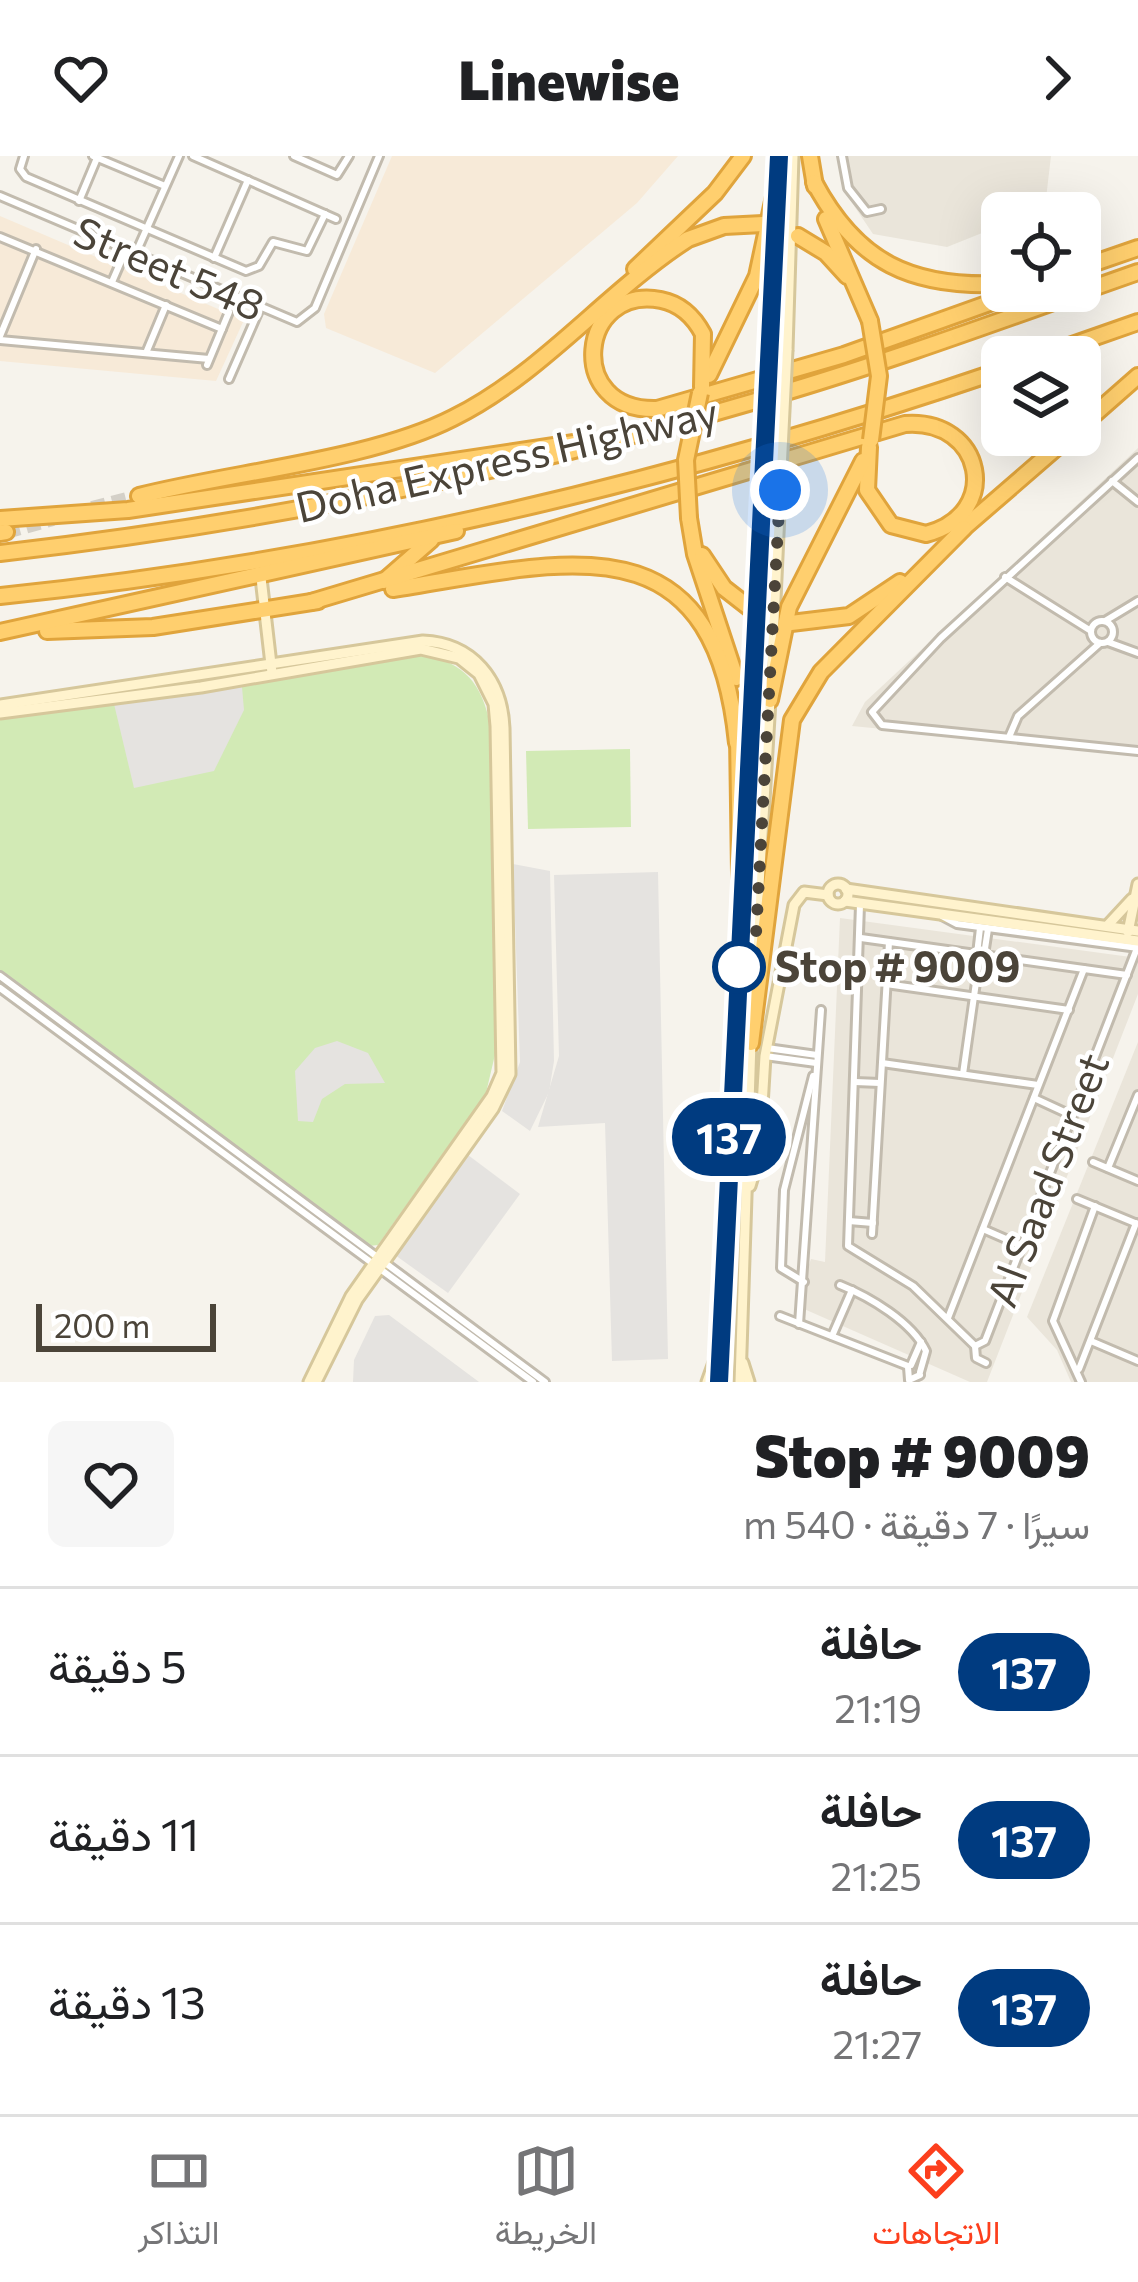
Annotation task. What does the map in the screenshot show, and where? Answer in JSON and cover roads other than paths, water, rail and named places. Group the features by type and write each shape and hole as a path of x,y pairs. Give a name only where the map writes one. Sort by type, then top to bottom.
{"highway":[{"path":"555,346 715,193 743,156"},
{"path":"310,602 381,584 905,424 943,428 969,453 975,486 964,513 926,535 891,525 867,490 870,444 879,376 870,321 814,182 810,156"},
{"path":"701,390 757,276 778,178"},
{"path":"814,182 842,230 874,258 932,279 981,282"},
{"path":"140,496 426,430 477,406 688,238 724,226 763,224"},
{"path":"799,236 835,262 863,301"},
{"path":"1101,261 1138,248"},
{"name":"Doha Express Highway","path":"0,553 396,492 620,437 841,375 1138,272"},
{"path":"740,940 733,662 694,554 686,460 701,390 707,361 703,334 679,306 657,299 630,302 598,330 592,355 604,389 631,407 657,409 822,362 981,306"},
{"path":"1098,336 1138,322"},
{"path":"1101,409 1138,376"},
{"name":"Doha Express Highway","path":"0,596 145,579 512,513 696,466 981,377"},
{"path":"2,528 620,437"},
{"path":"770,700 789,608 870,444"},
{"path":"791,622 821,623 862,610 1047,456"},
{"path":"0,632 126,600 261,578 433,539 512,513"},
{"path":"690,523 716,579 751,609"},
{"path":"751,1043 793,720 821,672 964,528"},
{"path":"381,584 433,539"},
{"path":"47,631 153,627 561,561 624,569 682,603 714,643 730,684 737,743"}],"main road":[{"path":"719,1382 779,156"},
{"path":"740,1382 751,1043 794,156"},
{"path":"261,578 271,672"},
{"path":"0,709 271,672 433,641 479,663 501,701 510,1074 493,1109 377,1263 313,1382"},
{"path":"746,1197 761,1144 766,1052 796,898 807,892 829,896 835,885 850,897 914,909 1135,938"},
{"path":"1106,927 1136,890"},
{"path":"1135,938 1136,890"},
{"path":"850,897 1106,927 1135,938"},
{"path":"1006,931 1024,925"},
{"path":"707,1382 720,1343"},
{"path":"741,1358 749,1382"}],"street":[{"path":"24,156 23,175 249,272 259,266 273,242 307,251 325,214"},
{"path":"135,255 179,156"},
{"path":"193,156 336,219"},
{"path":"294,156 337,176 349,156"},
{"name":"Street 548","path":"0,196 297,322 312,314 379,156"},
{"path":"842,156 856,202 872,214 881,208"},
{"path":"80,201 95,157 165,186"},
{"path":"214,258 248,180"},
{"path":"0,236 222,328"},
{"path":"36,250 0,338 208,362 229,312"},
{"path":"112,282 125,250"},
{"path":"146,353 166,305"},
{"path":"229,379 260,308"},
{"path":"1138,458 1005,577 872,712 882,724 1138,751"},
{"path":"1112,482 1138,502"},
{"path":"1005,577 1084,622 1098,639 1138,653"},
{"path":"1010,737 1018,716 1089,651 1117,615 1138,601"},
{"path":"1084,622 1107,625 1121,644"},
{"path":"1098,639 1107,625"},
{"path":"850,897 863,914 848,1246 897,1274 979,1344 976,1358 986,1363"},
{"path":"863,914 872,908 914,909"},
{"path":"937,912 950,922 1006,931 1135,938"},
{"path":"963,1074 984,928"},
{"path":"861,938 1127,975"},
{"name":"Al Saad Street","path":"979,1344 1073,1116 1127,975 1135,938"},
{"path":"872,1234 889,942"},
{"path":"948,1318 1084,969"},
{"path":"0,976 533,1382"},
{"path":"886,984 1069,1010"},
{"path":"0,988 545,1382"},
{"path":"799,1324 796,1303 804,1282 821,1010"},
{"path":"766,1052 817,1059"},
{"path":"804,1282 781,1268 784,1190 817,1059"},
{"path":"882,1063 1039,1085"},
{"path":"855,1082 880,1083"},
{"path":"1108,1168 1138,1095"},
{"path":"1034,1098 1073,1116"},
{"path":"799,1127 814,1128"},
{"path":"1124,1129 1138,1135"},
{"path":"1093,1162 1138,1181"},
{"path":"1077,1199 1137,1224 1079,1369"},
{"path":"1082,1382 1053,1321 1094,1206"},
{"path":"849,1221 873,1223"},
{"path":"983,1229 1022,1246"},
{"path":"840,1285 921,1342 922,1376"},
{"path":"831,1338 852,1290"},
{"path":"780,1316 896,1366 912,1381 922,1376"},
{"path":"1091,1341 1138,1361"},
{"path":"906,1373 921,1355"},
{"path":"906,1373 922,1376"}],"tunnel":[{"path":"92,508 139,496"},
{"path":"6,532 53,519"}],"place":[{"name":"Stop # 9009","path":"739,967"}]}
